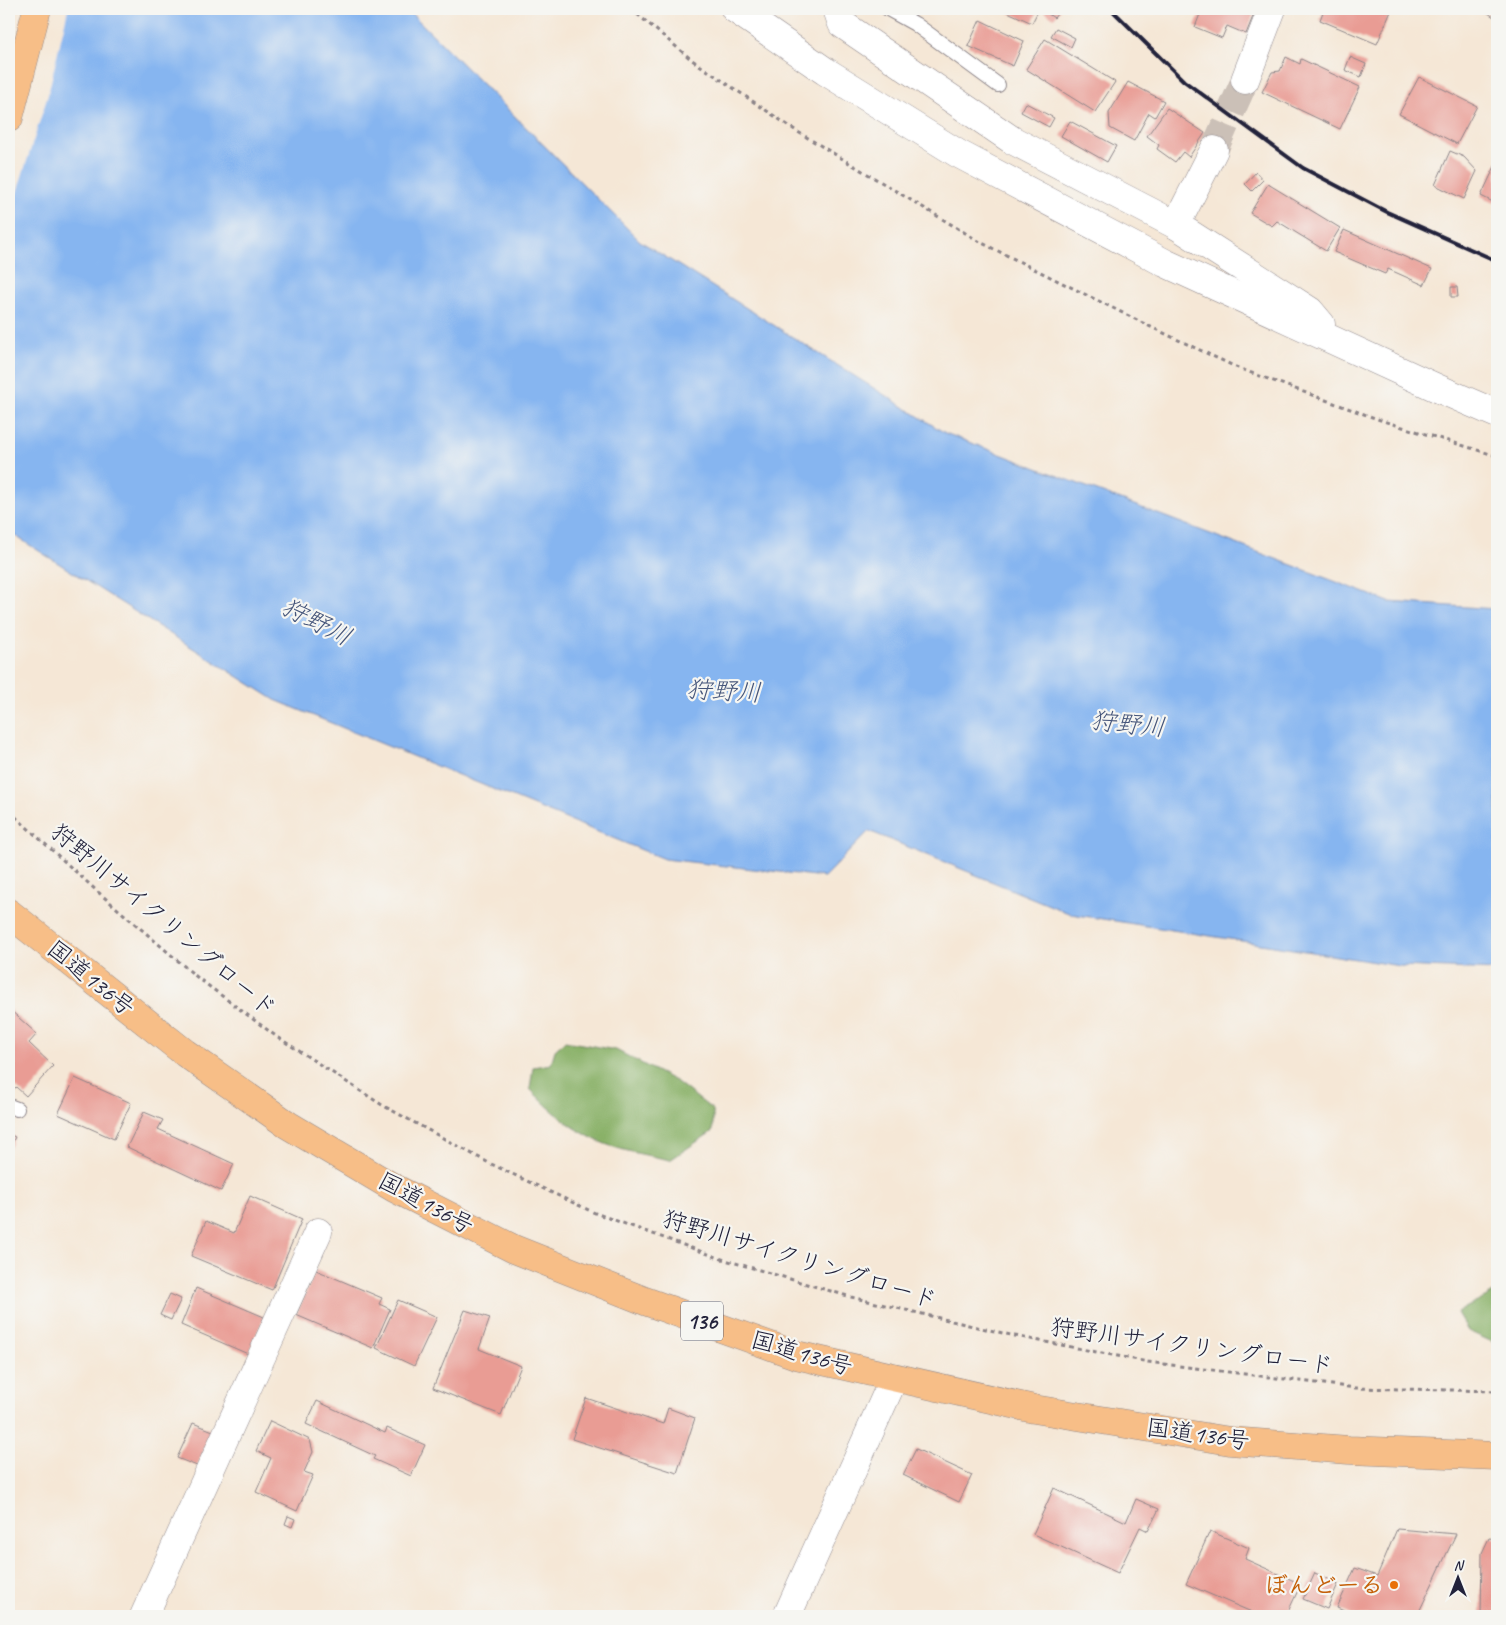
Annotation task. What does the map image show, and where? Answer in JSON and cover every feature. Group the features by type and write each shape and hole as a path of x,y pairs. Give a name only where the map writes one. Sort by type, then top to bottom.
{"highway":[{"path":"9,118 37,9"},
{"name":"国道136号","path":"9,912 185,1053 288,1126 394,1188 514,1249 644,1301 796,1355 1034,1409 1230,1441 1349,1450 1497,1456"}],"street":[{"path":"735,9 825,71 957,153 1165,264 1497,414"},
{"path":"837,9 842,24 1012,140 1176,225 1310,311 1335,340"},
{"path":"1245,80 1272,9"},
{"path":"1176,225 1214,150"},
{"path":"144,1616 318,1232"},
{"path":"787,1616 894,1378"}],"lane":[{"path":"888,9 915,24 998,84"}],"path":[{"path":"631,9 692,60 798,132 982,243 1152,328 1238,368 1383,421 1497,456"},
{"name":"狩野川サイクリングロード","path":"9,811 98,892 198,978 273,1034 382,1105 489,1163 595,1213 722,1259 851,1296 1014,1336 1148,1362 1356,1388 1497,1391"}],"green space":[{"path":"565,1041 616,1050 677,1082 713,1110 713,1131 670,1160 615,1147 579,1131 553,1112 530,1089 533,1067 551,1064 555,1050"},
{"path":"1497,1290 1497,1344 1468,1331 1457,1313 1488,1297"}],"water":[{"name":"狩野川","path":"9,9 407,9 640,241 945,433 1389,602 1497,609 1497,970 1400,966 1071,914 869,831 824,877 664,859 275,700 9,532"}],"pier":[{"path":"9,9 68,9 48,95 9,217"}],"building":[{"path":"1001,9 1039,9 1032,23"},
{"path":"1045,9 1061,9 1054,18 1044,11"},
{"path":"1202,9 1256,9 1246,34 1227,26 1222,38 1195,27"},
{"path":"1324,9 1392,9 1377,44 1320,20"},
{"path":"1487,9 1497,9 1497,19 1485,11"},
{"path":"980,20 1024,41 1013,66 968,46"},
{"path":"1056,28 1075,38 1071,47 1051,36"},
{"path":"1045,39 1115,82 1095,112 1026,69"},
{"path":"1286,57 1300,64 1301,59 1360,87 1340,129 1262,92 1272,72 1280,71"},
{"path":"1350,57 1366,64 1361,77 1345,70"},
{"path":"1419,77 1477,106 1457,144 1399,114"},
{"path":"1128,82 1164,101 1155,117 1149,113 1134,141 1110,128 1109,113"},
{"path":"1026,103 1054,118 1049,127 1021,112"},
{"path":"1167,108 1205,133 1189,157 1183,152 1175,162 1157,149 1159,145 1147,136"},
{"path":"1070,121 1116,146 1107,162 1061,136"},
{"path":"1450,151 1464,157 1477,171 1464,199 1435,185"},
{"path":"1497,162 1497,204 1481,196"},
{"path":"1256,172 1263,180 1252,191 1245,184"},
{"path":"1268,184 1340,228 1326,251 1277,221 1272,226 1250,213"},
{"path":"1344,230 1432,269 1424,285 1388,269 1385,274 1334,252"},
{"path":"1451,287 1457,287 1458,297 1451,297"},
{"path":"9,1009 37,1034 29,1043 53,1066 26,1096 16,1087 11,1092 9,1091"},
{"path":"75,1078 131,1103 114,1139 58,1114"},
{"path":"144,1112 163,1120 158,1129 234,1164 221,1191 127,1147"},
{"path":"9,1134 15,1137 9,1150"},
{"path":"250,1196 302,1219 272,1290 191,1256 206,1221 234,1233"},
{"path":"316,1270 382,1298 379,1304 390,1309 373,1348 296,1315"},
{"path":"196,1288 264,1317 248,1354 181,1325"},
{"path":"170,1294 181,1299 171,1320 160,1315"},
{"path":"398,1300 437,1317 414,1366 376,1348"},
{"path":"465,1310 490,1318 479,1349 521,1366 501,1415 433,1388"},
{"path":"586,1398 663,1424 668,1408 695,1418 677,1473 572,1439"},
{"path":"317,1401 385,1433 387,1428 425,1445 411,1476 373,1459 375,1456 306,1424"},
{"path":"270,1421 310,1440 313,1452 304,1472 313,1475 297,1511 256,1492 271,1458 256,1451"},
{"path":"193,1423 213,1431 197,1466 177,1458"},
{"path":"916,1449 972,1475 959,1502 903,1475"},
{"path":"1054,1488 1126,1522 1136,1499 1159,1509 1148,1531 1140,1527 1118,1573 1033,1534"},
{"path":"288,1516 295,1519 292,1527 285,1524"},
{"path":"1397,1529 1456,1534 1417,1616 1356,1616 1337,1608 1355,1568 1377,1576"},
{"path":"1210,1531 1249,1548 1245,1559 1301,1584 1286,1616 1261,1616 1186,1584"},
{"path":"1489,1538 1497,1539 1497,1616 1481,1616 1482,1553"},
{"path":"1315,1573 1338,1584 1327,1609 1303,1599"}],"tunnel":[{"path":"1214,150 1245,80"}],"railway":[{"path":"1111,9 1184,81 1303,168 1387,212 1497,261"}],"place":[{"name":"ぼんどーる","path":"1394,1585"}]}
